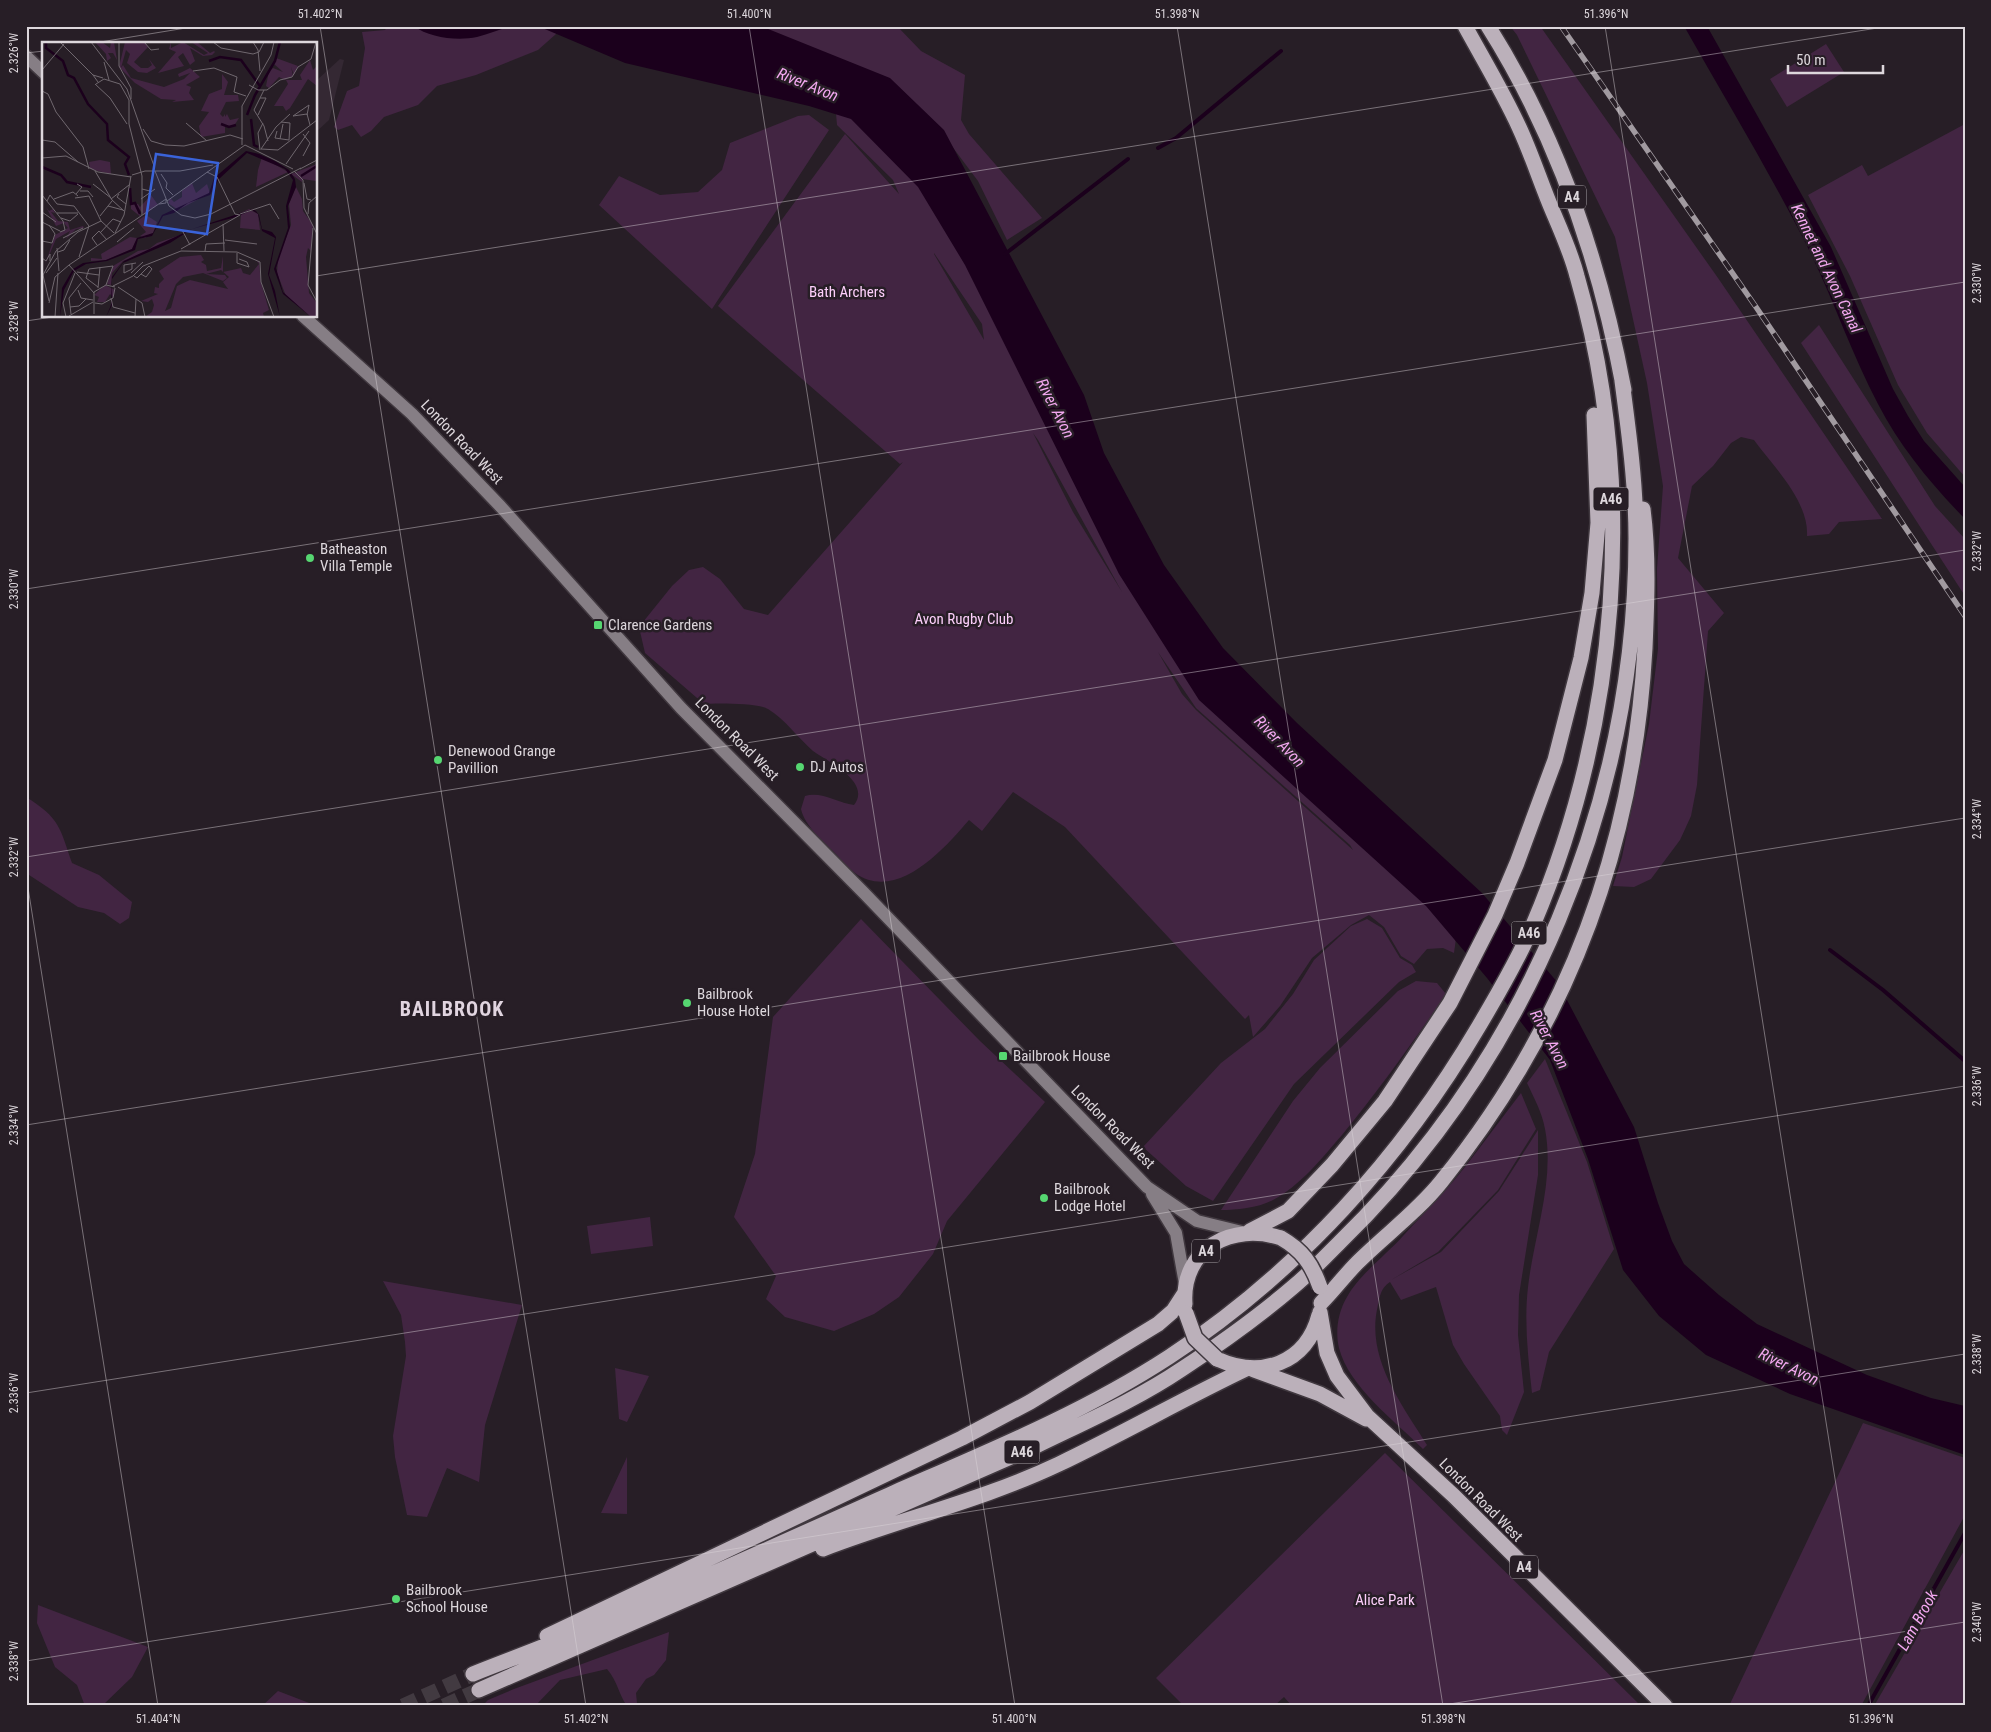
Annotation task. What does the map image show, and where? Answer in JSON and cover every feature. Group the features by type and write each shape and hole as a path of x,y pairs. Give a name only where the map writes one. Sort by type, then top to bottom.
{"highway":[{"name":"A4","path":"1465,26 1518,126 1553,213"},
{"name":"A4","path":"1488,26 1526,90 1563,173 1590,248 1622,381"},
{"path":"1246,1232 1288,1211 1332,1165 1385,1101 1427,1039 1450,1003 1494,915 1517,863 1555,760 1581,658 1592,593 1598,523 1598,483 1593,393 1587,353 1553,213"},
{"name":"A46","path":"473,1674 574,1635 1029,1433 1111,1392 1170,1356 1222,1319 1276,1275 1356,1196 1417,1123 1456,1065 1497,996 1532,927 1559,856 1594,732 1604,662 1610,596 1612,528 1609,454 1601,385 1592,338 1577,274 1565,237 1553,213"},
{"path":"1321,1307 1358,1263 1440,1184 1503,1098 1532,1048 1574,966 1598,904 1615,844 1634,747 1643,678 1648,598 1646,530 1638,463 1622,381"},
{"name":"A46","path":"479,1690 1036,1446 1117,1406 1178,1372 1232,1335 1295,1286 1369,1214 1417,1158 1474,1081 1512,1018 1561,916 1597,815 1615,742 1633,607 1636,537 1632,466 1622,381"},
{"name":"A4","path":"1246,1232 1266,1233 1281,1238 1295,1246 1315,1271 1320,1287 1321,1307 1310,1338 1291,1357 1266,1368 1249,1369 1217,1359 1205,1350 1195,1338 1186,1313 1185,1290 1191,1270 1200,1256 1212,1245 1226,1237 1246,1232"},
{"path":"517,1656 546,1636 962,1438 1030,1402 1158,1324 1173,1311 1185,1290"},
{"name":"London Road West","path":"1321,1307 1327,1353 1337,1376 1367,1416 1454,1496 1665,1706"},
{"path":"710,1588 797,1559 861,1534 998,1490 1059,1464 1249,1369"},
{"name":"London Road West","path":"1249,1369 1320,1394 1378,1426"}],"street":[{"path":"26,56 42,71"},
{"name":"London Road West","path":"305,318 414,417 501,507 682,708 864,893 1147,1187 1176,1233 1185,1290"},
{"name":"London Road West","path":"1147,1187 1197,1221 1246,1232"}],"shaded area":[{"path":"340,59 344,60 329,120 318,130 318,79"}],"green space":[{"path":"388,26 557,26 556,34 538,50 476,75 437,86 418,105 384,117 371,131 361,137 352,125 338,130 334,127 347,91 359,86 365,48 362,32 385,30"},
{"path":"715,26 897,26 921,51 965,75 961,120 969,134 1042,218 1007,240 978,181 945,137"},
{"path":"1510,26 1540,26 1718,278 1882,519 1839,522 1829,534 1807,536 1802,510 1780,473 1754,440 1741,437 1731,443 1713,466 1692,486 1678,558 1724,613 1708,631 1697,785 1691,816 1680,840 1651,879 1634,887 1613,886 1622,857 1649,724 1658,649 1657,569 1663,486 1647,383 1615,237 1517,35"},
{"path":"1826,44 1844,72 1787,107 1770,79"},
{"path":"835,102 933,194 1090,509 1458,924 1454,953 1443,948 1427,949 1414,964 1401,956 1384,927 1369,915 1351,925 1312,958 1280,1006 1253,1037 1249,1015 1245,1019 1065,827 1013,792 982,831 969,820 947,844 919,868 903,877 887,881 871,880 855,873 846,865 810,827 801,809 805,796 811,795 823,796 854,805 858,796 853,780 837,766 813,751 780,718 768,709 747,705 704,704 645,653 639,627 672,586 689,570 703,567 720,579 744,609 768,615 903,462 900,464 718,306 845,134 899,194 893,180 837,125","holes":["934,254 982,324 984,340","1033,433 1122,592 1073,512","1158,652 1196,708 1350,845 1353,850 1196,710 1182,694"]},
{"path":"809,115 829,130 712,309 599,205 619,176 660,195 698,192 722,170 730,143 798,116"},
{"path":"1965,124 1965,477 1927,433 1898,385 1850,276 1808,195 1862,165 1868,176"},
{"path":"1819,325 1935,506 1965,539 1965,596 1801,343"},
{"path":"26,797 46,811 57,825 65,841 72,863 99,875 132,902 129,918 120,924 104,913 78,907 26,873"},
{"path":"861,919 980,1041 1045,1102 947,1221 933,1254 899,1297 874,1314 834,1331 785,1317 766,1299 776,1276 734,1217 755,1154 773,1017"},
{"path":"1367,919 1382,928 1400,958 1412,965 1416,972 1399,982 1294,1084 1213,1201 1186,1186 1143,1147 1221,1063 1265,1029 1293,994 1314,960 1351,926"},
{"path":"1416,981 1437,983 1446,994 1396,1066 1342,1135 1310,1171 1283,1194 1267,1203 1254,1207 1221,1210 1293,1101 1320,1068 1398,991"},
{"path":"1545,1059 1587,1162 1614,1249 1549,1352 1540,1390 1532,1393 1526,1313 1531,1267 1546,1188 1547,1149 1542,1117 1527,1083"},
{"path":"1521,1093 1536,1129 1498,1190 1438,1252 1391,1280 1441,1252 1499,1191 1538,1130 1538,1175 1519,1295 1518,1335 1524,1392 1507,1435 1502,1430 1500,1416 1453,1345 1436,1287 1401,1300 1390,1282 1383,1289 1379,1298 1375,1324 1381,1361 1397,1396 1427,1445 1423,1449 1374,1403 1352,1376 1339,1348 1337,1328 1339,1315 1347,1297 1358,1281 1447,1189"},
{"path":"650,1217 653,1246 591,1254 587,1226"},
{"path":"383,1281 522,1305 485,1425 479,1482 447,1468 427,1517 407,1515 395,1457 393,1436 406,1356 401,1315"},
{"path":"615,1368 649,1376 627,1422 619,1419"},
{"path":"1863,1423 1965,1458 1965,1515 1861,1706 1729,1706"},
{"name":"Alice Park","path":"1385,1453 1641,1706 1292,1706 1284,1697 1274,1706 1184,1706 1156,1678"},
{"path":"627,1457 627,1514 601,1513"},
{"path":"1965,1549 1965,1706 1874,1706"},
{"path":"38,1605 148,1647 132,1677 104,1704 105,1706 85,1706 77,1685 55,1667 37,1623"},
{"path":"669,1632 666,1660 654,1675 646,1679 636,1693 637,1703 627,1706 614,1678 607,1669 560,1680 535,1706 482,1706 488,1700 514,1689"},
{"path":"278,1691 317,1706 262,1706"}],"water":[{"path":"414,26 514,26 477,37 461,39 436,36"},
{"name":"River Avon","path":"533,26 761,26 890,78 944,130 1084,395 1104,453 1164,565 1223,648 1297,723 1482,893 1558,983 1634,1127 1658,1203 1672,1241 1684,1264 1719,1295 1757,1324 1867,1375 1931,1398 1965,1406 1965,1455 1790,1394 1706,1355 1659,1316 1623,1270 1588,1159 1550,1060 1487,978 1426,906 1199,700 1119,574 965,265 918,187 851,119 809,106 625,63 540,27"},
{"name":"Kennet and Avon Canal","path":"1684,26 1707,26 1831,247 1893,389 1908,416 1924,441 1965,487 1965,519 1917,465 1887,420 1858,363 1823,279 1803,238 1760,158"}],"waterway":[{"path":"1158,148 1176,138 1281,51"},
{"path":"1005,254 1128,159"},
{"path":"1830,950 1883,990 1965,1061"},
{"name":"Lam Brook","path":"1868,1706 1965,1533"}],"tunnel":[{"path":"403,1706 473,1674"},
{"path":"444,1706 479,1690"}],"railway":[{"path":"1561,26 1756,307 1965,616"}],"place":[{"name":"Batheaston Villa Temple","path":"310,558"},
{"name":"Clarence Gardens","path":"598,625"},
{"name":"Denewood Grange Pavillion","path":"438,760"},
{"name":"DJ Autos","path":"800,767"},
{"name":"Bailbrook House Hotel","path":"687,1003"},
{"name":"Bailbrook House","path":"1003,1056"},
{"name":"Bailbrook Lodge Hotel","path":"1044,1198"},
{"name":"Bailbrook School House","path":"396,1599"}],"district":[{"name":"BAILBROOK","path":"452,1009"}],"park label":[{"name":"Bath Archers","path":"847,292"},
{"name":"Avon Rugby Club","path":"964,619"}]}
